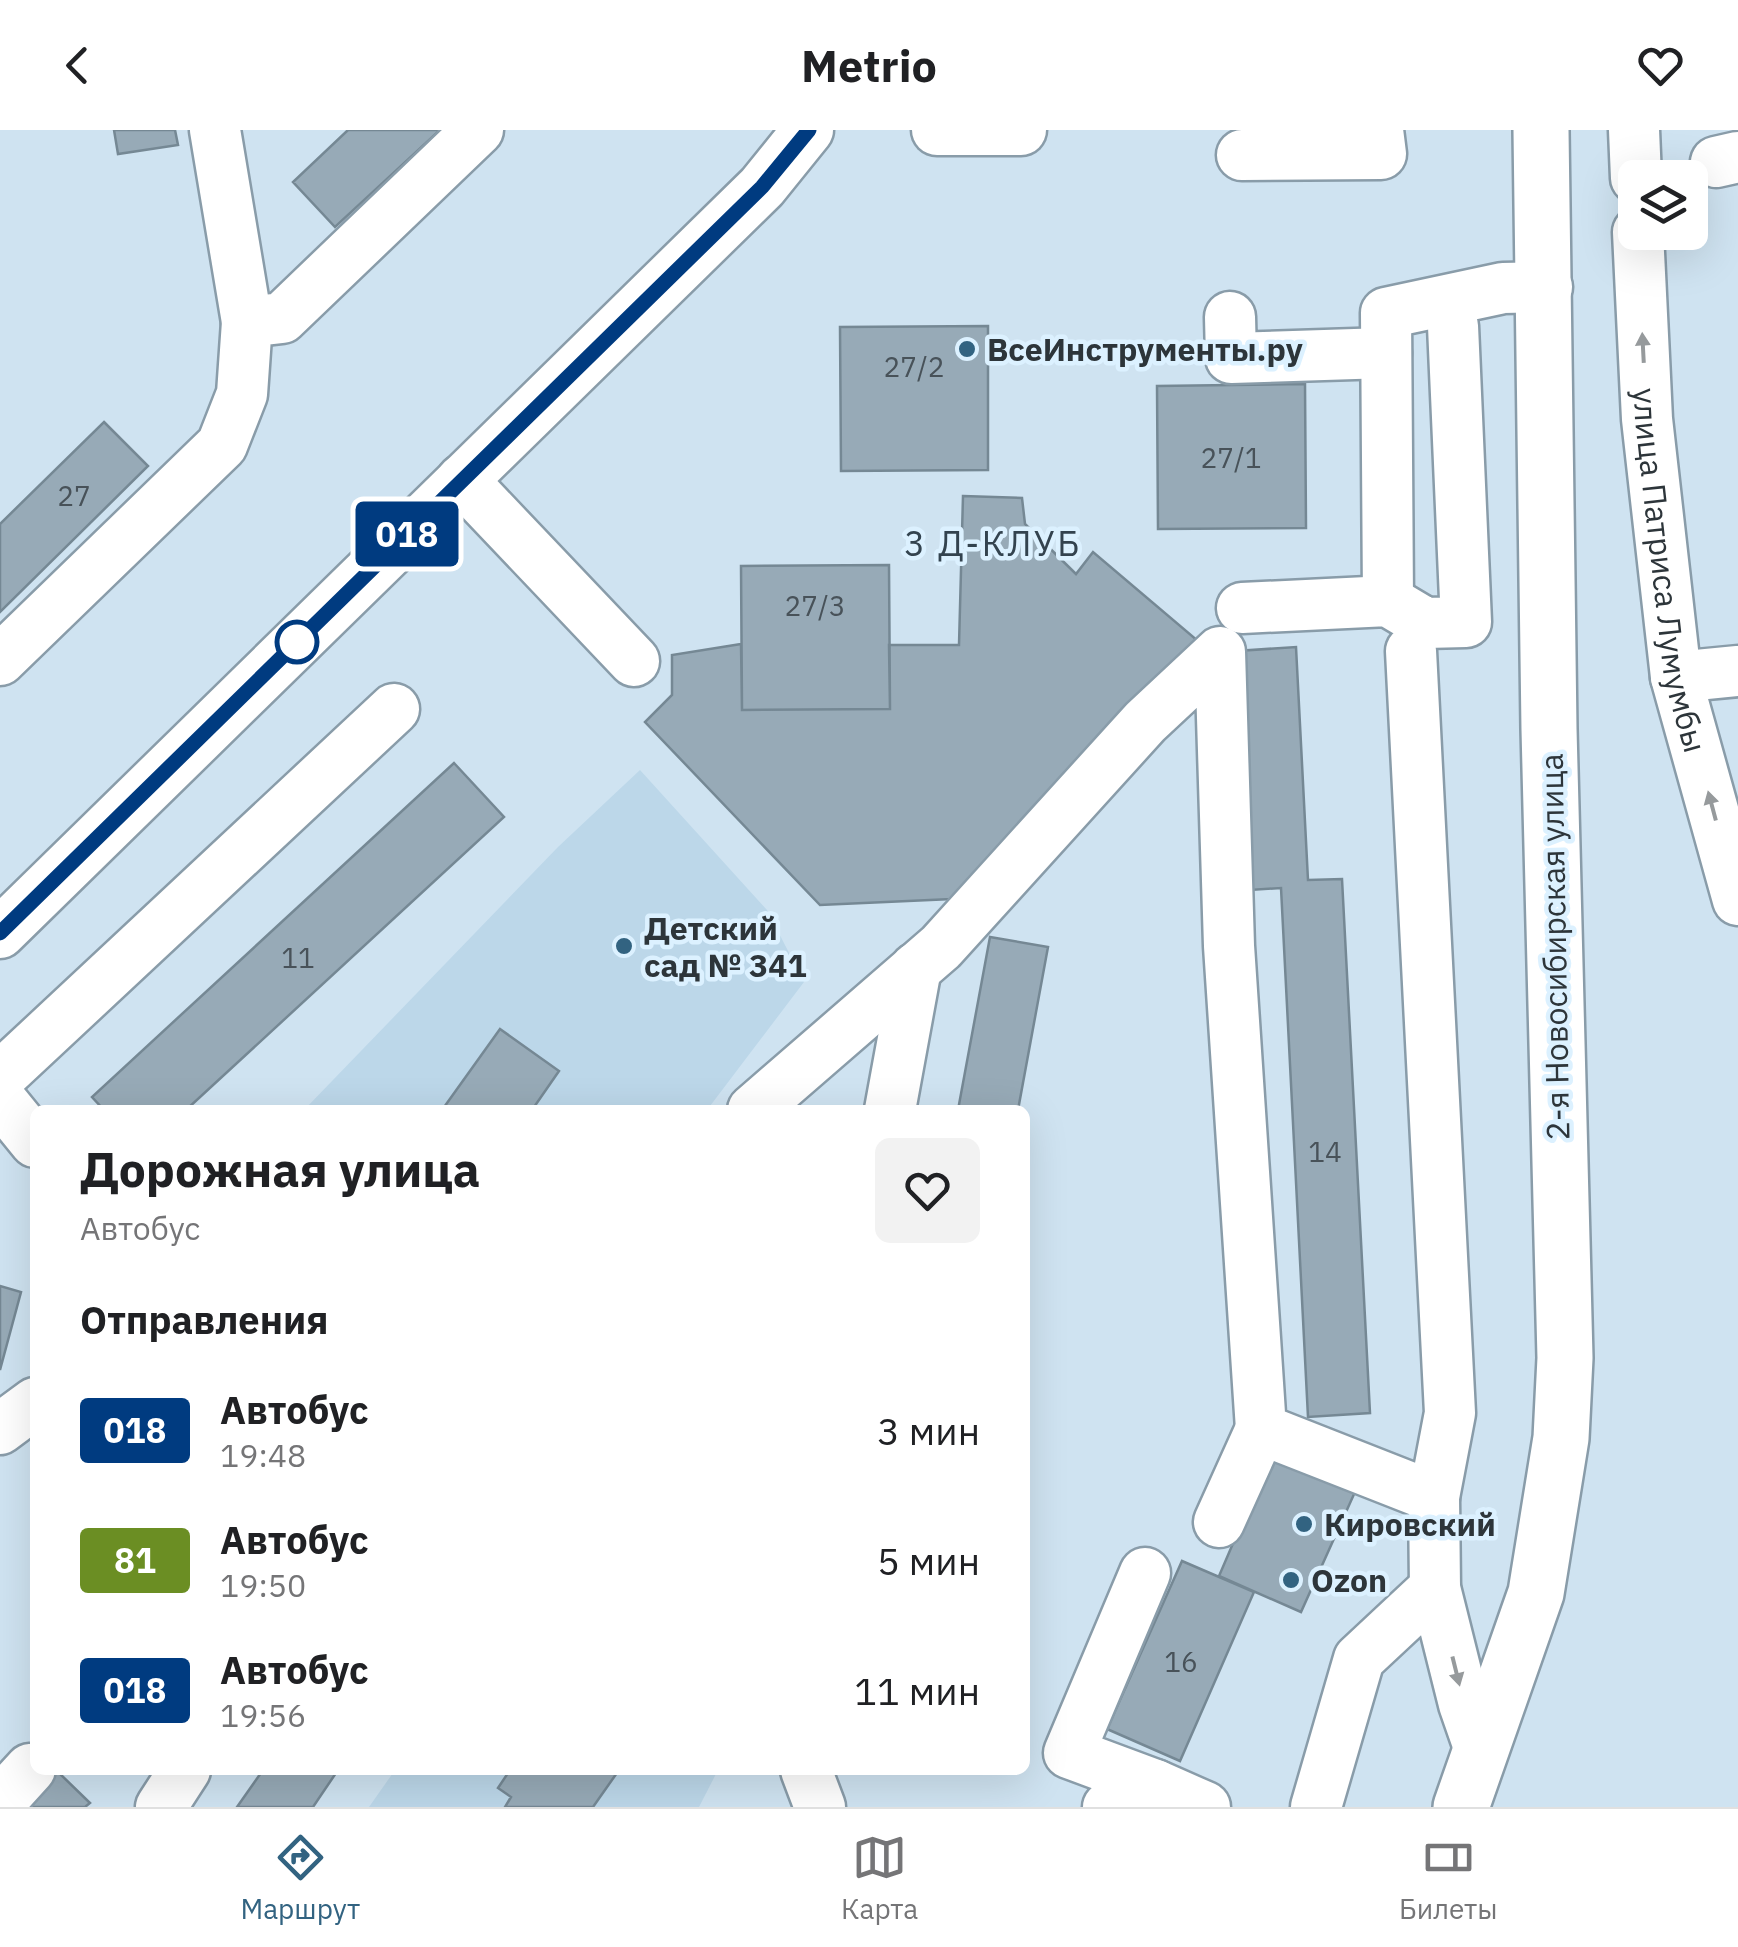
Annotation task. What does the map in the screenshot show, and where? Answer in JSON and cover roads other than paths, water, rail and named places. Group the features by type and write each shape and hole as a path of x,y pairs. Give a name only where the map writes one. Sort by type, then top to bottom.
{"main road":[{"name":"2-я Новосибирская улица","path":"1461,1807 1536,1593 1562,1438 1565,1358 1548,706 1547,288 1541,130"}],"street":[{"path":"0,660 222,445 242,394 247,322 215,130"},
{"path":"247,322 282,318 478,130"},
{"path":"0,933 762,187 808,130"},
{"path":"937,130 1021,130"},
{"path":"1242,155 1381,154 1378,130"},
{"path":"1634,130 1635,160"},
{"name":"улица Патриса Лумумбы","path":"1639,250 1647,419 1676,677 1738,900"},
{"path":"1388,601 1386,312 1504,288 1547,288"},
{"path":"1230,316 1232,358 1386,353"},
{"path":"1242,608 1388,601 1426,622 1466,622 1453,326"},
{"path":"462,480 634,661"},
{"path":"1411,650 1450,1413 1434,1497 1435,1588 1481,1753"},
{"path":"759,1105 941,947 1144,722 1220,652 1229,946 1261,1429 1219,1522"},
{"path":"1676,677 1738,671"},
{"path":"0,1077 394,709"},
{"path":"891,1105 916,968"},
{"path":"0,1099 30,1136"},
{"path":"0,1430 30,1408"},
{"path":"1261,1429 1434,1497"},
{"path":"1146,1573 1069,1754 1151,1796 1205,1807"},
{"path":"1316,1807 1359,1659 1435,1588"},
{"path":"160,1807 182,1775"},
{"path":"808,1775 820,1807"},
{"path":"1108,1807 1151,1796"}],"place":[{"name":"ВсеИнструменты.ру","path":"967,349"},
{"name":"Детский сад № 341","path":"624,946"},
{"name":"Кировский","path":"1304,1524"},
{"name":"Ozon","path":"1291,1580"}],"district":[{"name":"3 Д-КЛУБ","path":"993,543"}]}
